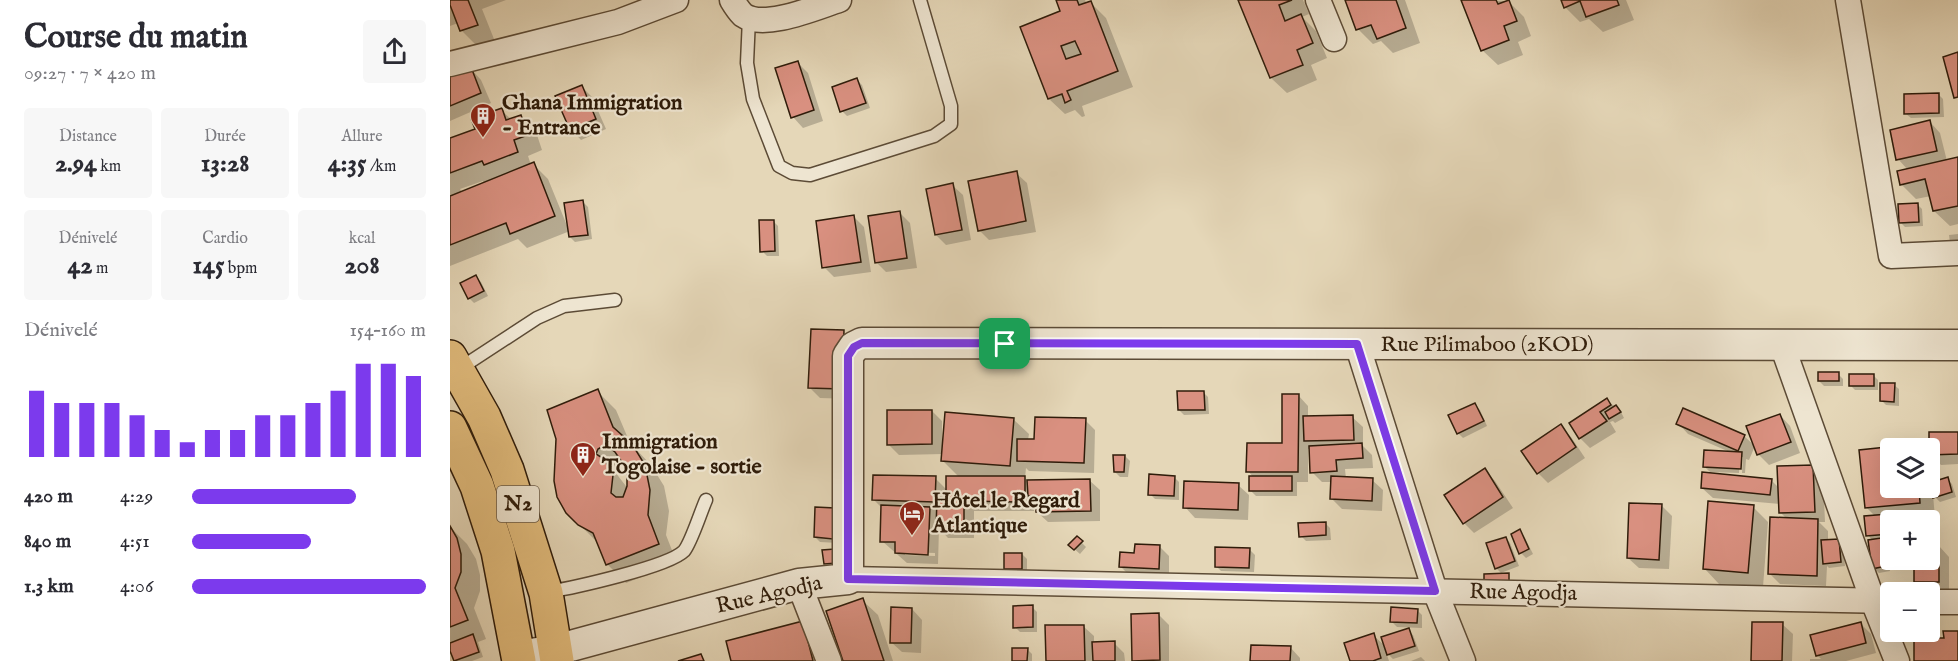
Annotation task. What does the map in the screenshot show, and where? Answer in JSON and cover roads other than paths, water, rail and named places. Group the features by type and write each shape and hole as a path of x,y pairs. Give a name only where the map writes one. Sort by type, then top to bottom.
{"highway":[{"name":"N2","path":"453,367 484,417 507,470 546,592 557,655"},
{"name":"N2","path":"450,428 477,486 498,551 519,659"}],"street":[{"path":"450,64 618,22 676,0"},
{"path":"732,0 742,14 749,18 771,20 839,0"},
{"path":"1318,0 1334,39"},
{"path":"1848,0 1891,256 1958,253"},
{"name":"Rue Pilimaboo (2KOD)","path":"848,579 848,356 854,347 862,343 1958,345"},
{"path":"1357,344 1435,591 1463,661"},
{"path":"1782,345 1880,596"},
{"name":"Rue Agodja","path":"519,659 557,655 799,584 848,579 1880,601"},
{"path":"799,584 829,661"},
{"path":"1940,602 1958,602"},
{"path":"1893,642 1898,661"}],"lane":[{"path":"749,18 747,63 753,99 779,166 792,173 810,175 934,136 951,124 951,106 920,0"},
{"path":"453,367 537,318 564,306 615,300"},
{"path":"546,592 584,586 672,559 685,550 706,500"}],"place":[{"name":"Ghana Immigration - Entrance","path":"483,139"},
{"name":"Immigration Togolaise - sortie","path":"583,478"},
{"name":"Hôtel le Regard Atlantique","path":"912,537"}]}
